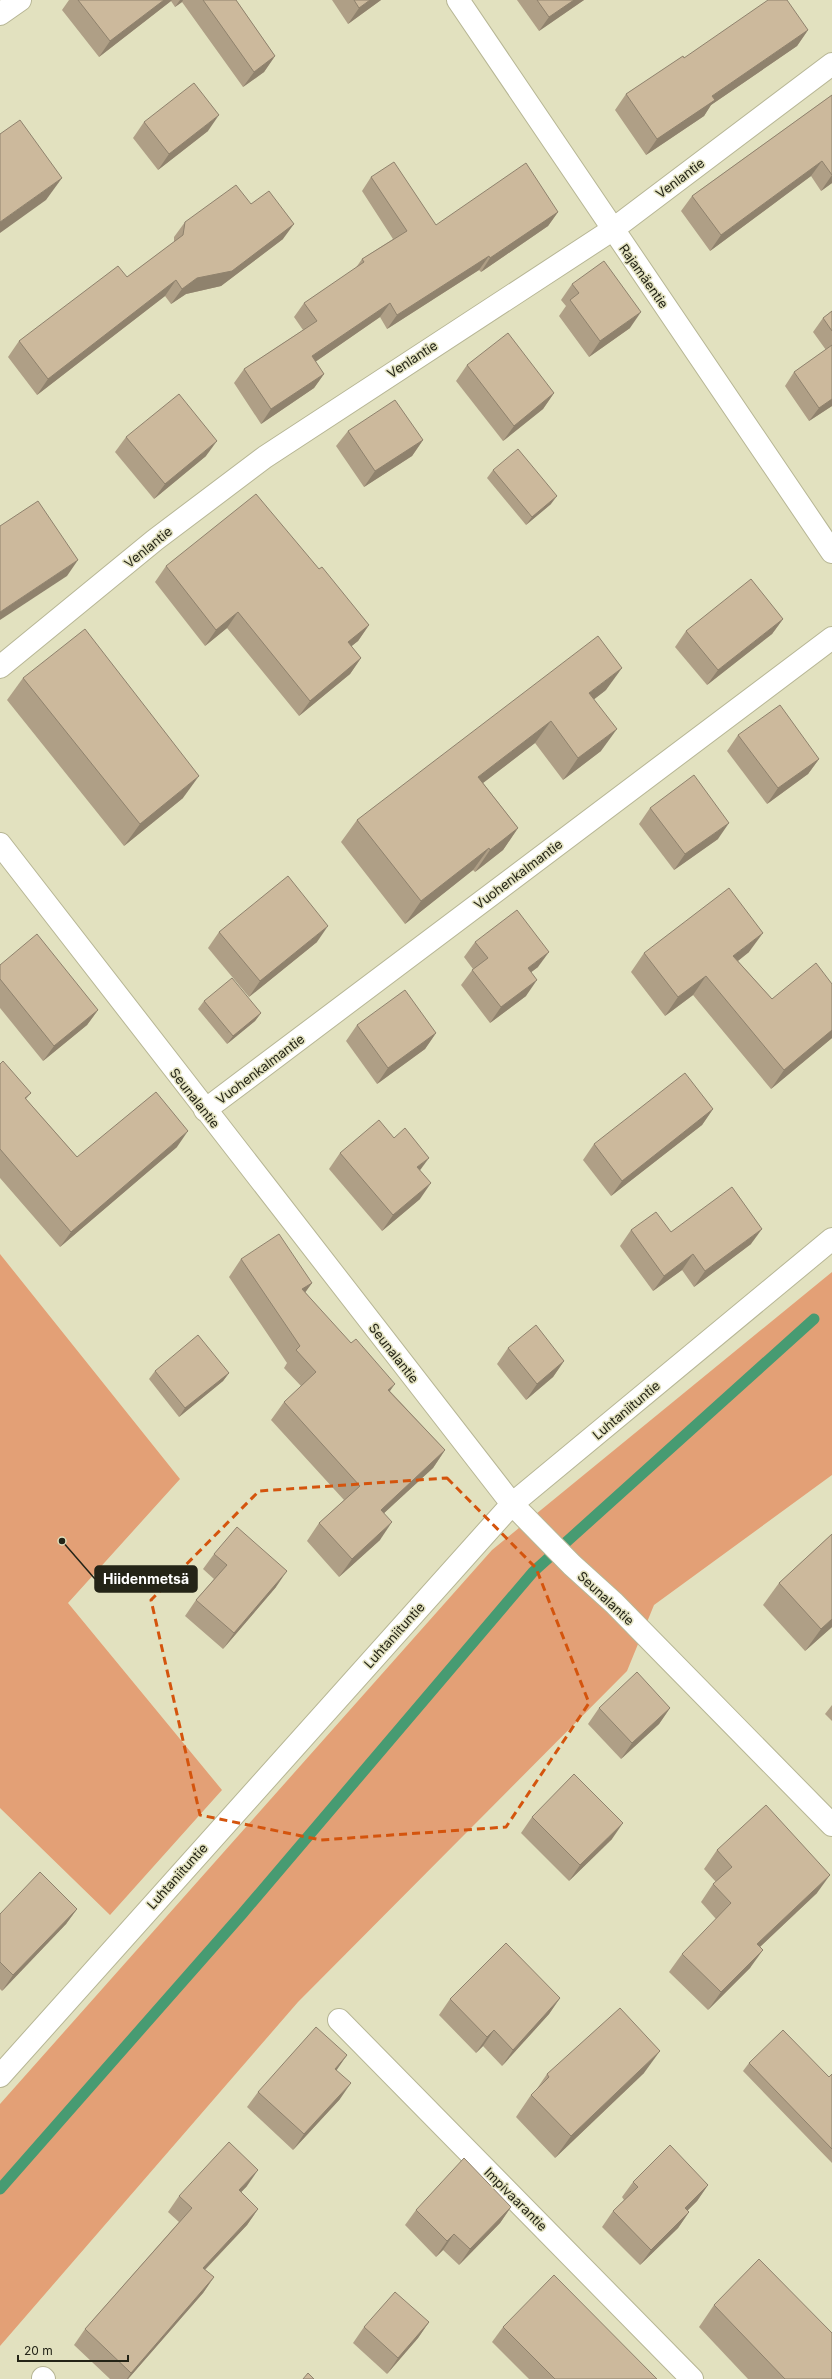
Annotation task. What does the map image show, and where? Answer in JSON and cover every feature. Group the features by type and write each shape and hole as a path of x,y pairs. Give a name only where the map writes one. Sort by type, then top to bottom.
{"street":[{"path":"0,14 20,0"},
{"name":"Rajamäentie","path":"458,0 612,230 832,552"},
{"name":"Venlantie","path":"0,667 155,540 265,457 612,230 832,64"},
{"name":"Vuohenkalmantie","path":"205,1110 832,638"},
{"name":"Seunalantie","path":"0,844 512,1504 572,1565 614,1603 832,1825"},
{"name":"Luhtaniituntie","path":"0,2076 512,1504 832,1239"},
{"name":"Impivaarantie","path":"339,2020 692,2379"}],"highlighted area":[{"path":"447,1478 536,1568 589,1703 506,1827 321,1840 200,1815 151,1600 259,1491"}],"shaded area":[{"path":"0,1254 180,1479 68,1603 222,1790 110,1915 0,1808"},
{"path":"832,1272 832,1475 654,1605 627,1671 298,2002 0,2346 0,2104 492,1550"}],"building":[{"path":"78,0 164,0 110,41"},
{"path":"203,0 236,0 275,56 254,72"},
{"path":"354,0 370,0 359,8"},
{"path":"537,0 574,0 549,17"},
{"path":"768,0 787,0 808,30 712,96 715,100 657,139 626,94 683,56 684,58"},
{"path":"194,83 219,115 169,154 144,122"},
{"path":"832,95 832,175 822,161 721,235 692,196"},
{"path":"20,120 62,178 0,222 0,134"},
{"path":"394,162 436,225 526,163 558,212 490,258 489,256 397,315 390,303 312,356 324,374 271,409 244,369 317,321 304,303 364,262 362,259 407,231 371,177"},
{"path":"236,185 251,204 269,191 294,224 232,271 197,278 182,289 176,280 48,379 19,341 118,266 127,277 183,235 185,222"},
{"path":"604,261 641,312 600,341 570,300 579,293 572,284"},
{"path":"832,311 832,331 823,318"},
{"path":"508,333 554,393 514,426 467,365"},
{"path":"832,345 832,399 819,408 794,372"},
{"path":"179,394 217,441 165,484 126,437"},
{"path":"395,400 423,440 375,471 348,431"},
{"path":"518,449 557,496 532,517 493,470"},
{"path":"256,494 319,569 322,567 369,625 348,642 361,658 310,701 238,612 216,630 166,566"},
{"path":"38,501 78,560 0,612 0,526"},
{"path":"751,579 783,619 718,670 686,631"},
{"path":"85,629 199,776 140,824 23,678"},
{"path":"598,636 622,668 589,693 617,729 578,758 551,721 478,777 518,828 490,850 489,848 421,901 357,820"},
{"path":"780,705 819,759 778,788 738,735"},
{"path":"694,775 729,823 685,854 650,808"},
{"path":"288,876 328,926 260,981 219,932"},
{"path":"729,888 763,933 733,956 772,999 816,963 832,984 832,1030 784,1070 706,976 678,997 644,953"},
{"path":"517,910 549,952 528,968 537,980 501,1007 472,970 488,958 475,942"},
{"path":"37,934 98,1010 54,1046 0,979 0,965"},
{"path":"232,978 261,1013 233,1036 204,1001"},
{"path":"405,990 436,1033 388,1068 357,1025"},
{"path":"3,1061 31,1093 25,1098 77,1157 156,1092 188,1131 71,1232 0,1149 0,1064"},
{"path":"685,1073 713,1109 622,1181 594,1144"},
{"path":"379,1120 394,1138 405,1128 429,1158 417,1167 431,1183 393,1215 340,1153"},
{"path":"732,1187 762,1229 705,1271 693,1254 664,1276 631,1230 656,1212 671,1232"},
{"path":"279,1234 312,1283 302,1289 351,1343 356,1339 395,1384 388,1390 445,1450 381,1510 392,1522 352,1559 319,1523 360,1486 284,1402 316,1372 296,1350 300,1346 241,1259"},
{"path":"536,1325 564,1361 537,1384 508,1348"},
{"path":"198,1335 229,1373 185,1408 155,1371"},
{"path":"237,1527 287,1571 234,1633 196,1600 227,1565 214,1554"},
{"path":"832,1534 832,1619 821,1629 779,1583"},
{"path":"637,1672 670,1708 632,1743 599,1708"},
{"path":"574,1774 623,1823 580,1865 532,1817"},
{"path":"766,1805 830,1875 757,1944 763,1950 721,1992 682,1954 731,1903 713,1884 732,1867 717,1850"},
{"path":"40,1872 77,1909 13,1975 0,1962 0,1914"},
{"path":"506,1943 560,1998 513,2050 494,2030 487,2037 450,1999"},
{"path":"620,2008 660,2051 571,2136 531,2095 549,2077 547,2074"},
{"path":"316,2027 347,2055 335,2069 351,2083 304,2134 258,2092"},
{"path":"783,2030 829,2077 832,2074 832,2149 749,2063"},
{"path":"229,2142 258,2170 239,2190 258,2209 203,2268 214,2277 131,2373 85,2329 192,2208 179,2196"},
{"path":"670,2145 708,2185 685,2208 689,2212 651,2250 613,2211 638,2187 633,2182"},
{"path":"464,2158 511,2207 470,2249 454,2234 447,2241 416,2210"},
{"path":"759,2259 832,2333 832,2379 785,2379 714,2305"},
{"path":"554,2275 657,2379 555,2379 503,2327"},
{"path":"395,2292 429,2322 398,2358 364,2327"},
{"path":"308,2373 314,2379 303,2379"}],"waterway":[{"path":"0,2189 242,1914 533,1572 814,1319"}],"place":[{"name":"Hiidenmetsä","path":"62,1541"}]}
